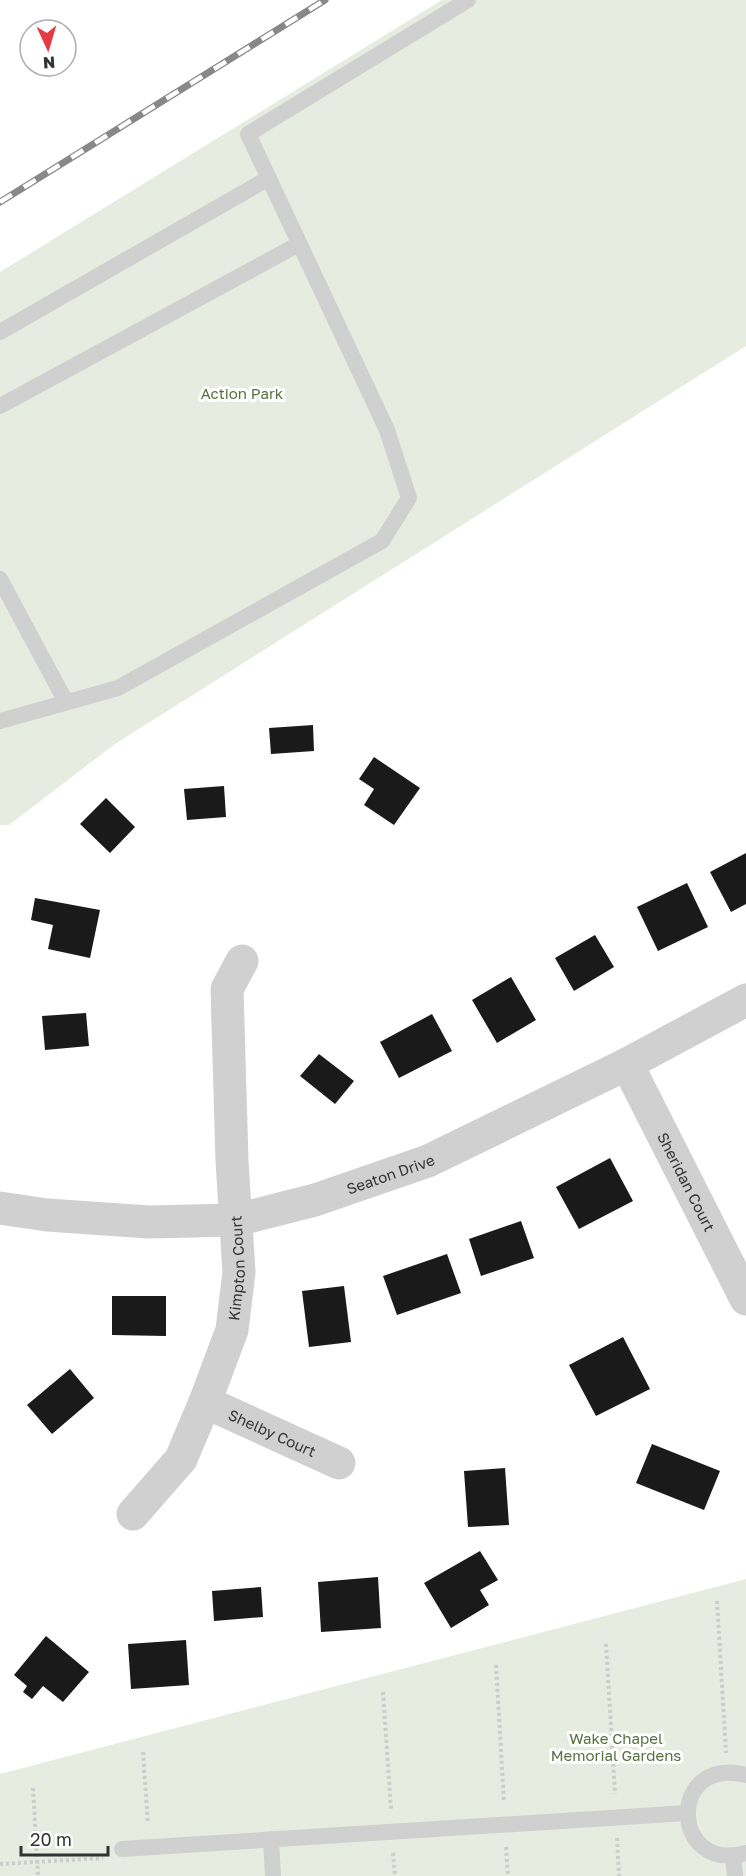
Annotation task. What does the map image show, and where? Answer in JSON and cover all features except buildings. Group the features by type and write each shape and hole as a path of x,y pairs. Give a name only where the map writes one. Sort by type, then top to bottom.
{"street":[{"name":"Kimpton Court","path":"133,1514 181,1459 232,1330 239,1272 232,1161 227,989 242,962"},
{"name":"Seaton Drive","path":"0,1208 47,1215 149,1222 236,1220 315,1200 428,1161 627,1064 746,1000"},
{"name":"Sheridan Court","path":"627,1064 746,1299"},
{"name":"Shelby Court","path":"205,1402 339,1462"}],"lane":[{"path":"0,721 118,688 382,541 408,498 387,430 248,134 468,0"},
{"path":"0,332 269,178"},
{"path":"0,406 299,244"},
{"path":"0,579 66,702"},
{"path":"735,1876 740,1854 719,1855 706,1850 695,1840 689,1828 687,1814 689,1800 706,1778 727,1772 746,1775"},
{"path":"122,1849 687,1814"},
{"path":"271,1839 273,1876"}],"path":[{"path":"717,1601 727,1772"},
{"path":"606,1644 619,1876"},
{"path":"496,1665 508,1876"},
{"path":"383,1692 394,1876"},
{"path":"143,1752 149,1847"},
{"path":"33,1788 38,1876"},
{"path":"0,1864 108,1858 122,1849"}],"green space":[{"name":"Action Park","path":"442,0 746,0 746,346 115,744 9,825 0,825 0,272"},
{"name":"Wake Chapel Memorial Gardens","path":"746,1579 746,1876 0,1876 0,1774"}],"railway":[{"path":"0,202 325,0"}]}
